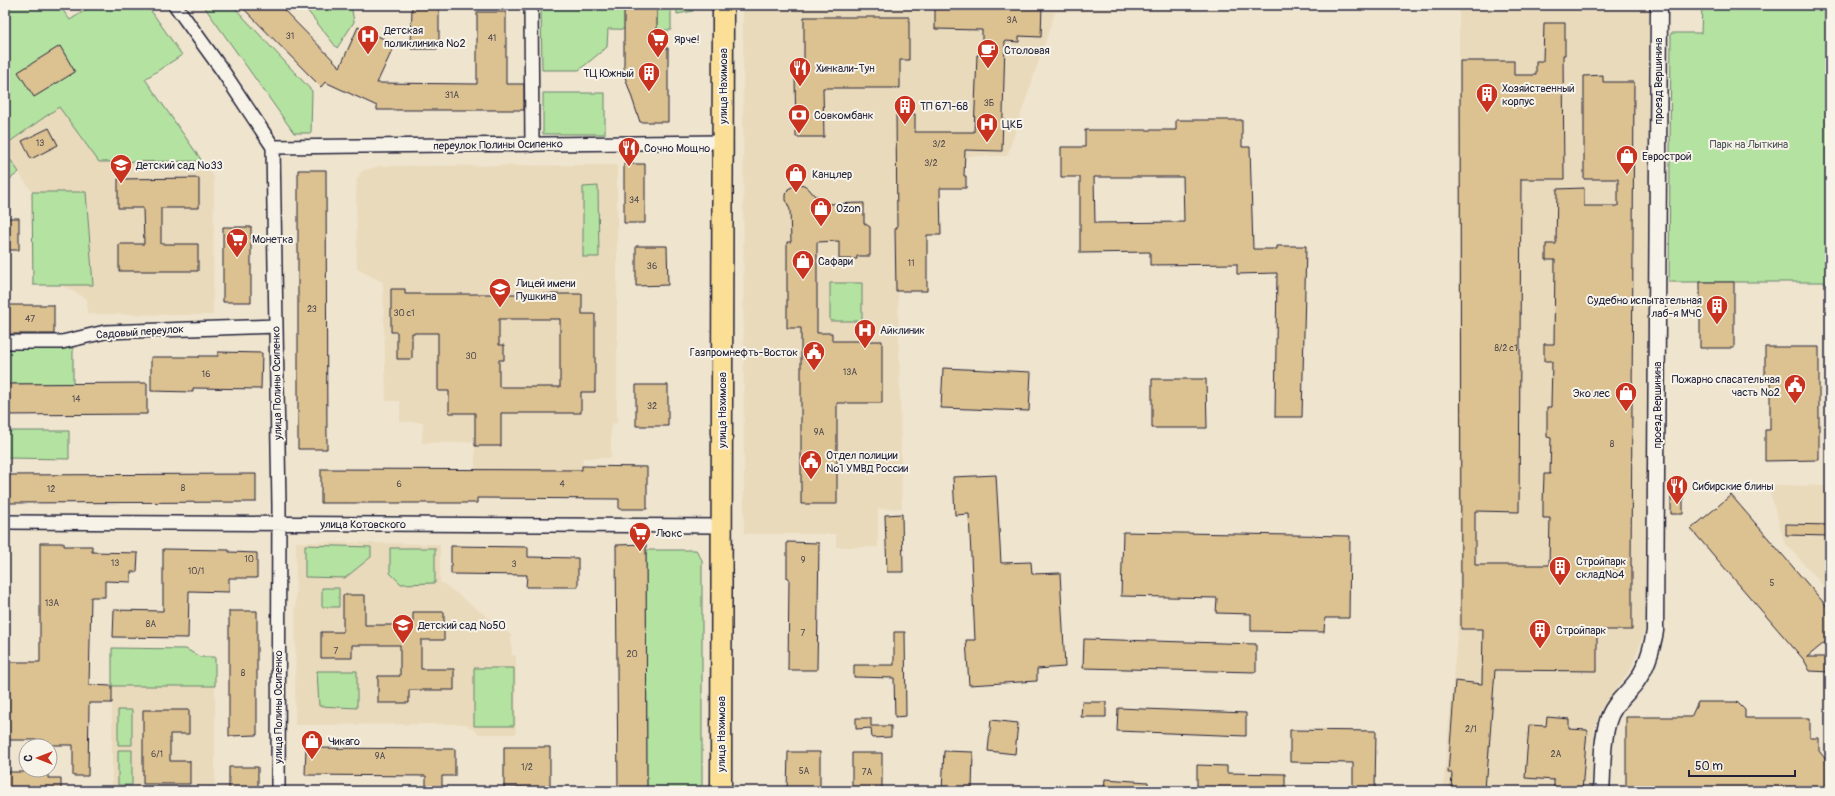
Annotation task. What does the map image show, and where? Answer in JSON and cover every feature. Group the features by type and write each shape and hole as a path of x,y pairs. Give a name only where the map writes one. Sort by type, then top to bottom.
{"main road":[{"name":"улица Нахимова","path":"721,791 723,5"}],"street":[{"path":"175,5 222,70 273,147"},
{"path":"531,5 532,145"},
{"name":"проезд Вершинина","path":"1601,791 1604,740 1608,721 1614,708 1643,671 1650,656 1655,631 1659,5"},
{"name":"переулок Полины Осипенко","path":"273,147 723,142"},
{"name":"улица Полины Осипенко","path":"273,147 279,523 278,791"},
{"name":"Садовый переулок","path":"5,342 62,342 105,332 276,326"},
{"name":"улица Котовского","path":"5,522 722,526"}],"shaded area":[{"path":"743,5 1649,5 1651,432 1648,622 1631,669 1600,711 1594,730 1591,791 1443,791 1459,614 1459,8 1055,12 1007,156 897,156 896,291 898,291 902,508 878,509 878,547 836,547 836,534 744,534"},
{"name":"Детский сад №33","path":"129,57 214,177 213,315 87,314 87,299 61,285 33,285 32,192 5,152 5,145"},
{"name":"Лицей имени Пушкина","path":"617,165 617,423 611,424 611,458 583,458 582,470 475,470 475,442 422,443 423,422 400,422 400,401 386,401 383,282 357,269 356,190 357,179 362,171 380,166"},
{"path":"1768,485 1830,486 1830,593 1785,543"},
{"name":"Детский сад №50","path":"296,542 440,544 440,581 511,635 512,655 516,656 516,734 479,734 466,724 295,725"},
{"path":"112,686 215,686 215,791 112,791"}],"green space":[{"path":"5,5 59,5 70,20 93,5 147,5 182,55 145,79 202,161 99,162 59,107 5,145"},
{"path":"203,5 232,5 312,91 311,133 294,133"},
{"path":"303,5 351,5 354,22 337,48"},
{"path":"541,5 671,5 671,30 608,29 607,47 579,70 542,70"},
{"path":"677,5 693,5 693,11 677,14"},
{"name":"Парк на Лыткина","path":"1702,5 1830,5 1830,282 1669,282 1671,33 1701,33"},
{"path":"543,93 605,93 605,134 543,134"},
{"path":"5,152 19,172 5,183"},
{"path":"598,186 599,257 583,257 583,187"},
{"path":"32,192 86,192 93,285 33,285"},
{"path":"830,283 862,283 862,321 830,321"},
{"path":"5,348 73,348 73,384 5,384"},
{"path":"6,431 69,431 69,459 7,458"},
{"path":"305,545 371,547 371,557 345,578 305,577"},
{"path":"390,548 435,548 435,583 401,584 390,573"},
{"path":"646,550 696,550 702,560 702,791 647,791"},
{"path":"322,588 339,588 339,607 322,607"},
{"path":"112,648 186,649 200,657 215,657 215,686 112,686"},
{"path":"474,668 514,668 514,726 474,726"},
{"path":"317,671 357,671 357,708 319,706"},
{"path":"118,710 132,710 132,745 118,745"},
{"path":"118,750 132,750 132,785 118,785"}],"building":[{"path":"240,5 279,5 340,67 358,27 395,44 377,83 477,84 477,12 506,12 506,84 524,84 524,110 377,110 377,106 325,82 321,87"},
{"path":"412,5 439,5 439,49 411,49"},
{"name":"ТЦ Южный","path":"624,5 657,5 657,48 668,48 668,122 640,122 624,74"},
{"path":"935,5 1042,5 1041,37 1019,36 1019,42 1005,41 1002,151 965,150 964,176 966,176 966,188 940,188 941,235 927,235 927,291 896,291 896,114 915,114 915,132 974,132 977,55 982,55 982,30 935,29"},
{"path":"804,17 909,17 909,60 900,60 900,88 823,88 824,137 796,137 795,76 804,76"},
{"path":"1544,23 1565,23 1565,55 1563,55 1564,179 1521,179 1519,512 1475,511 1475,565 1549,565 1550,518 1543,518 1543,504 1544,474 1550,474 1551,438 1547,437 1547,407 1551,407 1552,361 1544,361 1544,344 1554,344 1555,260 1546,260 1546,244 1556,244 1557,189 1584,188 1584,206 1618,206 1618,179 1584,179 1584,76 1603,75 1603,82 1634,82 1631,566 1632,630 1597,630 1597,671 1495,670 1487,776 1485,776 1484,791 1451,791 1452,773 1448,773 1455,681 1482,684 1483,629 1461,629 1460,61 1514,61 1514,75 1536,75 1536,61 1543,61"},
{"path":"60,46 75,72 34,97 18,72"},
{"path":"1176,120 1242,120 1242,147 1250,147 1253,249 1277,249 1277,246 1306,246 1302,417 1275,417 1277,273 1237,274 1237,264 1150,265 1150,252 1080,253 1080,177 1061,177 1061,147 1085,147 1085,130 1176,130","holes":["1094,177 1183,177 1184,222 1095,223"]},
{"path":"49,128 58,145 31,159 22,141"},
{"path":"624,164 645,164 645,223 624,223"},
{"path":"298,170 326,170 327,449 298,449"},
{"path":"199,178 199,208 161,208 161,244 198,244 198,271 119,271 119,244 144,244 143,208 118,208 118,179"},
{"path":"798,184 804,185 815,196 818,196 823,204 864,203 864,223 870,227 870,256 857,256 857,259 839,259 839,241 817,242 817,333 832,333 832,341 882,341 882,403 837,403 837,504 801,504 801,328 787,328 787,242 791,242 790,210 786,200 786,195 788,189"},
{"path":"5,218 19,218 19,250 5,250"},
{"name":"Монетка","path":"223,227 251,227 251,302 223,302"},
{"path":"636,246 667,246 668,285 636,286"},
{"name":"Судебно испытательная лаб-я МЧС","path":"1700,282 1734,282 1734,348 1700,348"},
{"path":"391,289 405,289 405,294 582,294 582,314 595,314 595,392 581,392 581,413 501,413 501,446 475,446 475,413 449,413 449,391 438,391 438,333 412,333 412,359 397,359 397,332 391,332","holes":["499,319 560,319 560,387 499,387 499,360 504,360 504,345 499,345"]},
{"path":"5,305 54,305 54,334 5,334"},
{"name":"Пожарно спасательная часть №2","path":"1765,347 1819,347 1819,460 1765,461 1765,430 1770,430 1770,379 1765,379"},
{"path":"218,352 262,353 261,389 193,388 193,392 151,391 151,357 218,356"},
{"path":"943,368 1031,372 1029,411 941,408"},
{"path":"1152,379 1206,379 1207,428 1152,428"},
{"path":"147,383 147,414 5,415 5,384"},
{"path":"636,385 668,385 668,426 636,426"},
{"path":"582,466 647,467 647,509 619,509 619,499 477,498 477,503 321,503 321,469 582,470"},
{"path":"256,474 256,502 5,503 5,475"},
{"path":"996,475 1001,563 1031,562 1032,574 1060,573 1065,667 1037,669 1037,681 969,685 966,640 975,640 969,514 955,515 953,477"},
{"path":"1731,495 1830,610 1830,638 1807,657 1830,657 1830,672 1810,671 1804,660 1691,529"},
{"name":"Сибирские блины","path":"1671,497 1683,497 1683,514 1671,514"},
{"path":"902,514 903,572 887,572 885,515"},
{"path":"1786,524 1830,525 1830,536 1786,535"},
{"path":"1123,532 1350,536 1349,618 1325,618 1324,632 1251,631 1251,614 1216,613 1217,598 1121,596"},
{"path":"787,542 819,543 817,670 788,670 789,578 787,578"},
{"path":"40,543 64,543 64,546 92,546 92,552 138,553 137,572 131,572 131,582 105,581 105,597 91,597 89,685 112,686 112,703 89,703 88,776 73,776 73,745 58,745 58,738 18,738 18,740 5,740 5,662 40,662"},
{"path":"646,544 647,791 618,791 616,545"},
{"path":"451,546 528,547 528,557 578,558 578,587 526,587 527,575 451,574"},
{"path":"163,549 229,550 229,552 257,553 257,578 229,578 229,592 189,591 188,638 113,637 114,610 163,611"},
{"path":"343,595 365,595 365,625 413,625 413,612 444,612 444,640 421,640 421,669 454,669 454,690 409,690 409,703 378,703 378,676 400,676 400,645 352,645 352,658 321,658 321,632 343,632"},
{"path":"229,611 257,611 257,735 229,736"},
{"path":"894,632 905,632 906,716 895,717 894,678 854,677 854,665 894,665"},
{"path":"1084,639 1256,644 1256,672 1083,668"},
{"path":"1082,702 1106,702 1106,717 1081,717"},
{"path":"1698,702 1737,702 1745,710 1745,718 1810,718 1810,738 1819,738 1819,751 1828,762 1827,786 1822,791 1626,791 1626,717 1691,717"},
{"path":"1118,708 1246,713 1246,736 1117,731"},
{"path":"143,710 189,710 189,734 170,734 170,761 190,761 190,784 143,784"},
{"path":"1547,717 1569,719 1569,729 1587,730 1582,791 1554,791 1554,780 1525,778 1529,725 1546,726"},
{"path":"856,718 871,718 871,726 891,726 891,737 872,738 871,728 856,729"},
{"path":"991,720 1018,723 1015,754 988,751"},
{"path":"1290,730 1376,731 1375,791 1353,791 1353,763 1290,762"},
{"path":"504,747 550,747 550,788 504,787"},
{"path":"306,748 455,749 455,776 442,776 442,791 426,791 426,776 305,775"},
{"path":"944,751 973,752 972,791 942,791"},
{"path":"788,752 820,752 820,791 787,791"},
{"path":"852,753 882,753 882,791 852,791"},
{"path":"1197,765 1227,766 1227,773 1285,774 1285,791 1197,791"},
{"path":"229,767 258,767 258,791 229,791"},
{"path":"5,772 18,772 18,778 61,778 61,791 5,791"},
{"path":"1105,779 1148,782 1148,791 1104,791"}],"place":[{"name":"Детская поликлиника №2","path":"368,56"},
{"name":"Ярче!","path":"658,58"},
{"name":"Столовая","path":"988,70"},
{"name":"Хинкали-Тун","path":"800,88"},
{"name":"ТЦ Южный","path":"649,92"},
{"name":"Хозяйственный корпус","path":"1487,114"},
{"name":"ТП 671-68","path":"905,126"},
{"name":"Совкомбанк","path":"799,134"},
{"name":"ЦКБ","path":"987,144"},
{"name":"Сочно Мощно","path":"629,168"},
{"name":"Еврострой","path":"1627,176"},
{"name":"Детский сад №33","path":"121,184"},
{"name":"Канцлер","path":"796,194"},
{"name":"Ozon","path":"821,228"},
{"name":"Монетка","path":"237,258"},
{"name":"Сафари","path":"803,280"},
{"name":"Лицей имени Пушкина","path":"500,308"},
{"name":"Судебно испытательная лаб-я МЧС","path":"1717,326"},
{"name":"Айклиник","path":"865,350"},
{"name":"Газпромнефть-Восток","path":"814,372"},
{"name":"Пожарно спасательная часть №2","path":"1795,404"},
{"name":"Эко лес","path":"1626,412"},
{"name":"Отдел полиции №1 УМВД России","path":"811,480"},
{"name":"Сибирские блины","path":"1677,506"},
{"name":"Люкс","path":"640,552"},
{"name":"Стройпарк склад№4","path":"1560,586"},
{"name":"Детский сад №50","path":"403,644"},
{"name":"Стройпарк","path":"1540,650"},
{"name":"Чикаго","path":"312,760"}]}
